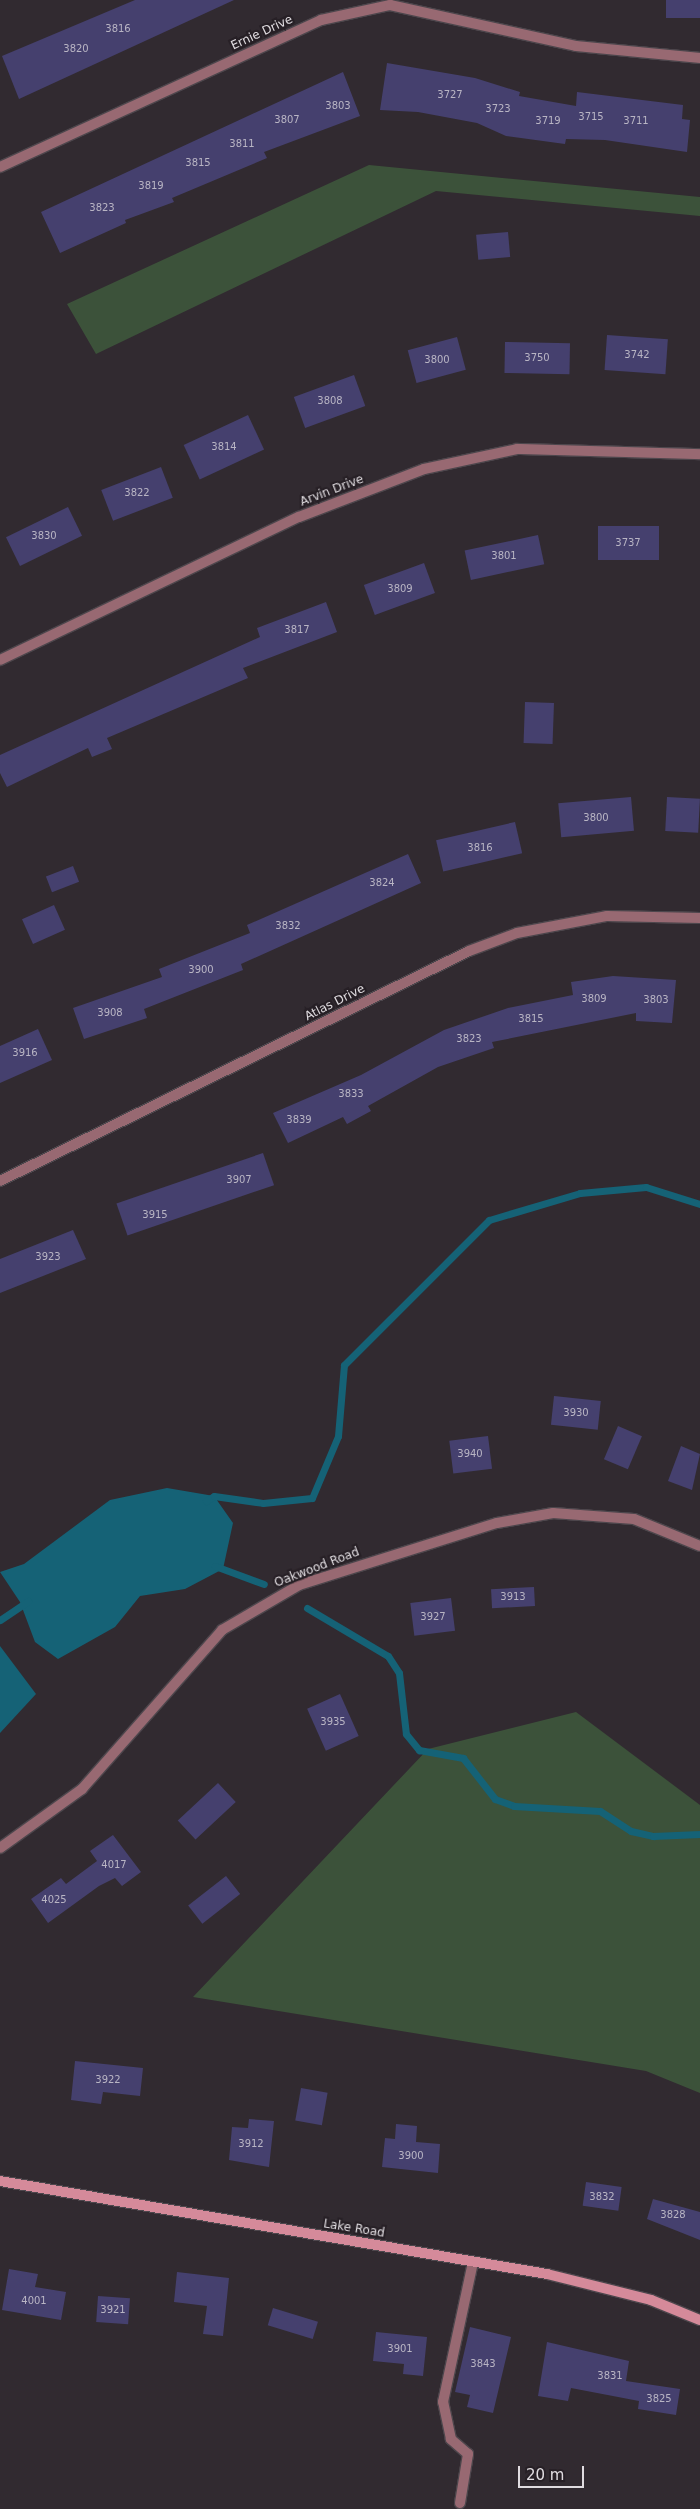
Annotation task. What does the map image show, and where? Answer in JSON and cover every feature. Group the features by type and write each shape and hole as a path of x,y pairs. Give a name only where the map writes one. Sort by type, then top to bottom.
{"street":[{"name":"Ernie Drive","path":"0,167 321,20 390,5 576,46 700,58"},
{"name":"Arvin Drive","path":"0,660 299,517 424,469 517,448 700,454"},
{"name":"Atlas Drive","path":"0,1181 469,951 517,933 589,919 700,918"},
{"name":"Oakwood Road","path":"0,1848 82,1789 222,1630 300,1586 497,1523 553,1513 634,1519 700,1546"},
{"name":"Lake Road","path":"0,2182 593,2283 700,2320"},
{"path":"460,2503 468,2454 451,2439 444,2402 473,2262"}],"green space":[{"path":"369,165 700,197 700,216 436,191 96,354 67,304"},
{"path":"576,1712 700,1805 700,2093 646,2071 193,1997 428,1749"}],"water":[{"path":"167,1488 214,1496 233,1523 223,1569 185,1589 140,1596 115,1627 58,1659 35,1642 20,1602 0,1572 24,1564 110,1500"},
{"path":"0,1646 36,1694 0,1733"}],"building":[{"path":"135,0 234,0 19,99 2,56"},
{"path":"666,0 700,0 700,18 666,18"},
{"path":"387,63 475,78 520,92 519,96 576,106 577,92 683,105 682,119 690,120 687,152 605,140 566,139 565,144 506,136 477,123 418,112 380,110"},
{"path":"343,72 360,116 264,152 267,158 172,198 174,202 125,220 126,223 60,253 41,212"},
{"path":"508,232 510,257 478,260 476,235"},
{"path":"607,335 668,339 665,374 605,370"},
{"path":"457,337 466,370 417,383 408,350"},
{"path":"505,342 570,343 569,374 504,373"},
{"path":"354,375 365,406 305,428 294,397"},
{"path":"248,415 264,449 200,479 184,445"},
{"path":"161,467 173,498 113,521 101,490"},
{"path":"68,507 82,536 20,566 6,537"},
{"path":"598,526 659,526 659,560 598,560"},
{"path":"538,535 544,564 471,580 465,551"},
{"path":"424,563 435,593 375,615 364,585"},
{"path":"326,602 337,632 243,668 248,678 107,738 112,749 92,757 88,748 7,787 0,773 0,755 260,637 257,628"},
{"path":"525,702 554,703 553,744 524,743"},
{"path":"631,797 634,831 561,837 558,803"},
{"path":"667,797 700,799 698,833 665,831"},
{"path":"515,822 522,853 443,871 436,840"},
{"path":"408,854 421,883 241,964 243,970 144,1009 147,1018 84,1039 73,1008 162,977 159,969 250,933 247,925"},
{"path":"73,866 79,882 52,892 46,876"},
{"path":"54,905 65,930 33,944 22,919"},
{"path":"613,976 676,980 672,1023 636,1021 636,1013 492,1042 494,1048 438,1067 368,1106 371,1111 347,1124 343,1117 288,1143 273,1113 361,1075 444,1030 508,1008 573,995 571,982"},
{"path":"38,1029 52,1060 0,1083 0,1046"},
{"path":"263,1153 274,1185 128,1236 116,1203"},
{"path":"73,1230 86,1259 0,1293 0,1259"},
{"path":"554,1396 601,1401 598,1430 551,1425"},
{"path":"618,1426 642,1436 628,1469 604,1459"},
{"path":"488,1436 492,1469 453,1474 449,1441"},
{"path":"681,1446 700,1454 692,1490 668,1481"},
{"path":"534,1587 535,1606 492,1608 491,1589"},
{"path":"451,1598 455,1631 414,1636 410,1603"},
{"path":"340,1694 359,1736 326,1751 307,1709"},
{"path":"218,1783 236,1802 196,1840 178,1821"},
{"path":"113,1835 141,1872 122,1886 115,1878 99,1886 48,1923 31,1899 61,1878 66,1884 97,1861 90,1851"},
{"path":"226,1876 240,1894 202,1924 188,1906"},
{"path":"75,2061 143,2068 140,2096 103,2092 101,2104 71,2100"},
{"path":"301,2088 328,2093 322,2125 295,2120"},
{"path":"249,2119 274,2121 269,2167 229,2160 232,2127 248,2128"},
{"path":"396,2124 417,2126 416,2142 440,2144 438,2173 382,2167 385,2138 395,2139"},
{"path":"586,2182 622,2187 618,2211 583,2206"},
{"path":"653,2199 700,2212 700,2240 647,2219"},
{"path":"9,2269 38,2274 35,2287 66,2292 61,2320 2,2310"},
{"path":"177,2272 229,2278 223,2336 203,2334 207,2306 174,2302"},
{"path":"98,2296 130,2298 128,2324 96,2322"},
{"path":"273,2308 318,2322 313,2339 268,2325"},
{"path":"470,2327 511,2337 493,2413 467,2407 470,2395 455,2392"},
{"path":"376,2332 427,2337 423,2376 403,2374 404,2364 373,2361"},
{"path":"547,2342 629,2361 626,2381 680,2389 676,2415 638,2409 639,2401 571,2388 568,2401 538,2396"}],"waterway":[{"path":"206,1501 214,1496 263,1503 312,1498 338,1436 344,1365 489,1220 580,1193 646,1187 700,1204"},
{"path":"215,1566 264,1584"},
{"path":"0,1620 28,1601"},
{"path":"307,1608 388,1656 399,1673 406,1734 419,1750 463,1758 495,1799 514,1806 600,1811 631,1831 653,1836 700,1834"}]}
